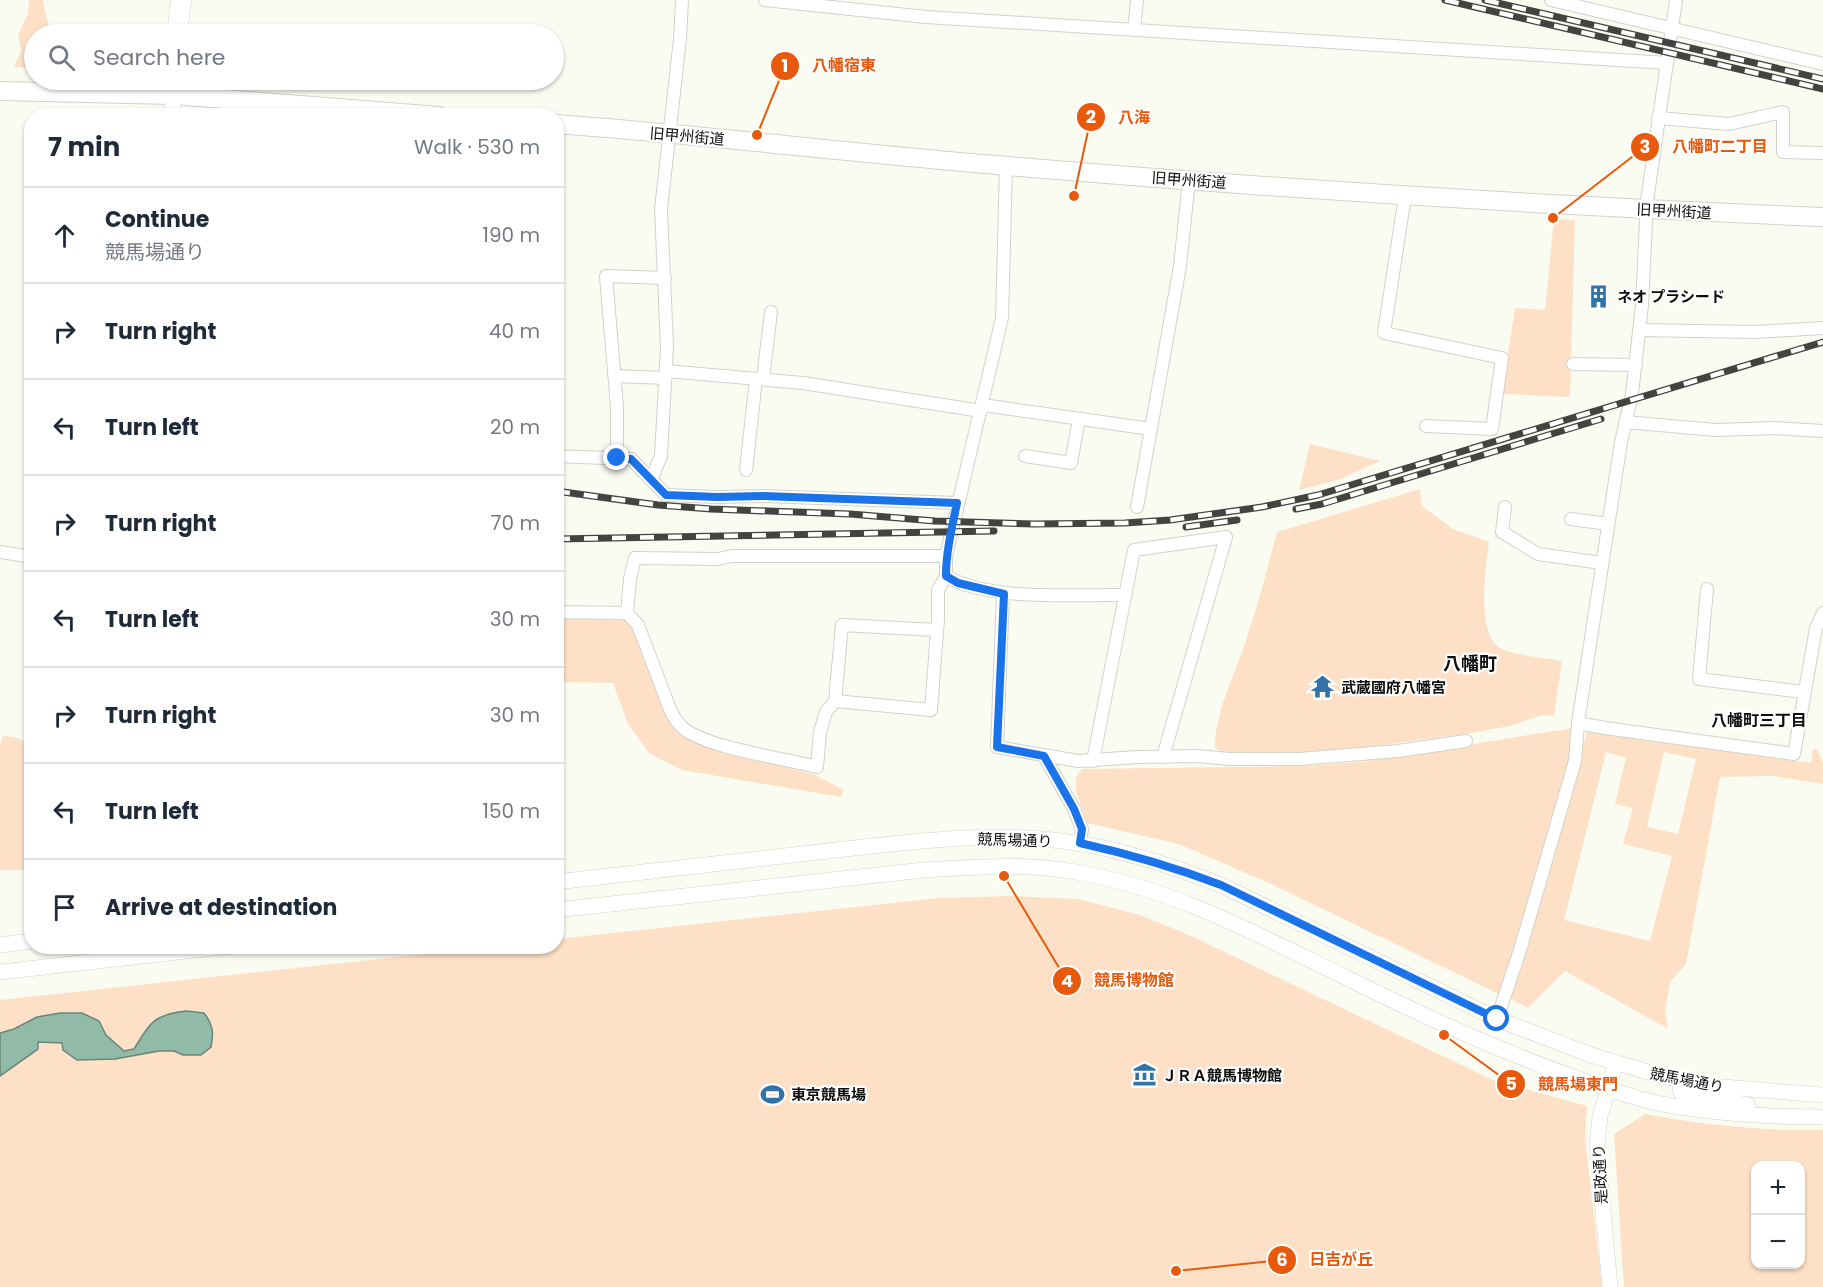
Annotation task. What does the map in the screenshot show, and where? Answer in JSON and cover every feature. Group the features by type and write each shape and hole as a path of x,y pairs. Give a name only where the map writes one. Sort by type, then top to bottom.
{"main road":[{"path":"178,24 181,0"},
{"path":"0,91 43,90"},
{"path":"197,90 344,108"},
{"name":"旧甲州街道","path":"564,125 1006,166 1405,196 1647,210 1823,217"}],"street":[{"path":"651,480 661,456 668,347 662,209 682,0"},
{"path":"765,0 926,17 1667,63"},
{"path":"1134,30 1137,0"},
{"path":"1551,0 1823,64"},
{"path":"1497,1019 1520,951 1575,760 1578,723 1608,524 1636,365 1647,210 1676,0"},
{"path":"172,108 173,90"},
{"path":"1658,118 1729,124 1783,112 1783,152 1823,153"},
{"path":"835,702 931,710 938,590 946,576 946,556 957,503 982,408 1002,318 1006,166"},
{"path":"1137,507 1180,266 1189,180"},
{"path":"1405,196 1384,333 1502,358 1492,429 1426,426"},
{"path":"617,458 617,407 606,276 665,278"},
{"path":"746,470 771,312"},
{"path":"1640,330 1756,332 1823,328"},
{"path":"1573,364 1636,365"},
{"path":"615,376 665,374 803,383 1151,429"},
{"path":"1025,456 1071,463 1078,419"},
{"path":"1625,422 1716,430 1775,428 1823,431"},
{"path":"564,456 631,459 666,495 774,496 957,503"},
{"path":"1504,507 1502,532 1538,554 1602,563"},
{"path":"1571,519 1608,524"},
{"path":"1093,761 1134,550 1226,537 1163,757"},
{"path":"0,552 24,556"},
{"path":"627,613 630,579 635,558 946,556"},
{"path":"946,576 958,583 1004,594 1126,595"},
{"path":"1707,589 1699,679 1803,692"},
{"path":"1004,594 997,747 1078,761 1163,757 1299,759 1388,752 1466,741"},
{"path":"564,612 627,613 638,625 675,719 684,729 698,737 817,766 820,732 826,712 835,702 842,625 937,630"},
{"path":"1578,723 1794,754 1816,628 1823,613"},
{"path":"1044,756 1074,809 1082,829 1080,843"},
{"name":"競馬場通り","path":"564,881 920,842 984,838 1080,843 1177,868 1221,885 1497,1019 1616,1063 1687,1081 1733,1088 1823,1095"},
{"name":"競馬場通り","path":"564,909 924,870 985,866 1037,867 1075,872 1169,896 1213,913 1448,1028 1545,1068 1608,1089 1661,1104 1708,1111 1823,1117"},
{"path":"601,877 603,905"},
{"path":"0,945 24,942"},
{"path":"0,972 102,954"},
{"name":"是政通り","path":"1610,1287 1597,1157 1600,1116 1616,1063"},
{"path":"1687,1081 1680,1086 1682,1094 1757,1106 1791,1117"}],"shaded area":[{"path":"29,0 43,0 49,24 24,24 24,68 14,67 21,51 18,35 28,14"},
{"path":"1554,219 1575,220 1570,397 1502,394 1515,308 1545,310"},
{"path":"1310,444 1380,461 1338,480 1299,490"},
{"path":"1420,489 1422,506 1453,529 1489,542 1484,600 1488,631 1494,642 1508,651 1562,661 1554,716 1542,715 1510,726 1465,734 1360,748 1300,753 1226,754 1215,748 1223,705 1252,622 1277,532"},
{"path":"564,619 626,619 633,627 676,732 693,742 815,775 844,790 841,797 682,770 649,753 628,724 613,683 564,682"},
{"path":"1573,728 1570,763 1503,996 1271,884 1179,844 1087,823 1076,792 1076,777 1082,769 1302,766 1361,762"},
{"path":"1587,732 1811,763 1813,749 1817,749 1823,763 1823,784 1773,776 1720,777 1686,964 1670,982 1665,1012 1668,1029 1565,971 1528,1008 1509,998","holes":["1606,752 1626,758 1615,804 1633,808 1623,844 1672,856 1650,941 1564,920","1664,752 1696,759 1678,834 1647,827"]},
{"path":"3,736 24,741 24,870 0,870 0,745"},
{"name":"東京競馬場","path":"1012,896 1078,899 1140,915 1189,935 1493,1080 1587,1106 1585,1138 1602,1287 0,1287 0,1000 425,954 564,954 564,938 939,898"},
{"path":"186,1011 204,1013 211,1025 211,1047 201,1055 159,1051 115,1059 77,1060 63,1050 62,1043 38,1042 38,1049 0,1076 0,1033 14,1029 37,1017 60,1013 82,1013 99,1021 106,1035 124,1051 134,1049 154,1021 166,1015"},
{"path":"1645,1114 1734,1126 1823,1130 1823,1287 1624,1287 1614,1134"}],"railway":[{"path":"1445,0 1823,89"},
{"path":"1485,0 1823,79"},
{"path":"564,492 658,505 850,514 935,521 1033,524 1170,520 1262,507 1318,495 1823,342"},
{"path":"1296,509 1322,504 1601,419"},
{"path":"1186,527 1237,520"},
{"path":"564,539 994,531"}],"place":[{"name":"八幡宿東","path":"757,135"},
{"name":"八海","path":"1074,196"},
{"name":"八幡町二丁目","path":"1553,218"},
{"name":"ネオ プラシード","path":"1599,296"},
{"name":"武蔵國府八幡宮","path":"1323,687"},
{"name":"競馬博物館","path":"1004,876"},
{"name":"競馬場東門","path":"1444,1035"},
{"name":"ＪＲＡ競馬博物館","path":"1144,1075"},
{"name":"東京競馬場","path":"773,1094"},
{"name":"日吉が丘","path":"1176,1271"}],"district":[{"name":"八幡町","path":"1470,663"},
{"name":"八幡町三丁目","path":"1759,720"}],"route":[{"path":"617,458 631,459 666,495 957,503 946,556 946,576 958,583 1004,594 997,747 1044,756 1074,809 1082,829 1080,843 1177,868 1221,885 1497,1019"}]}
